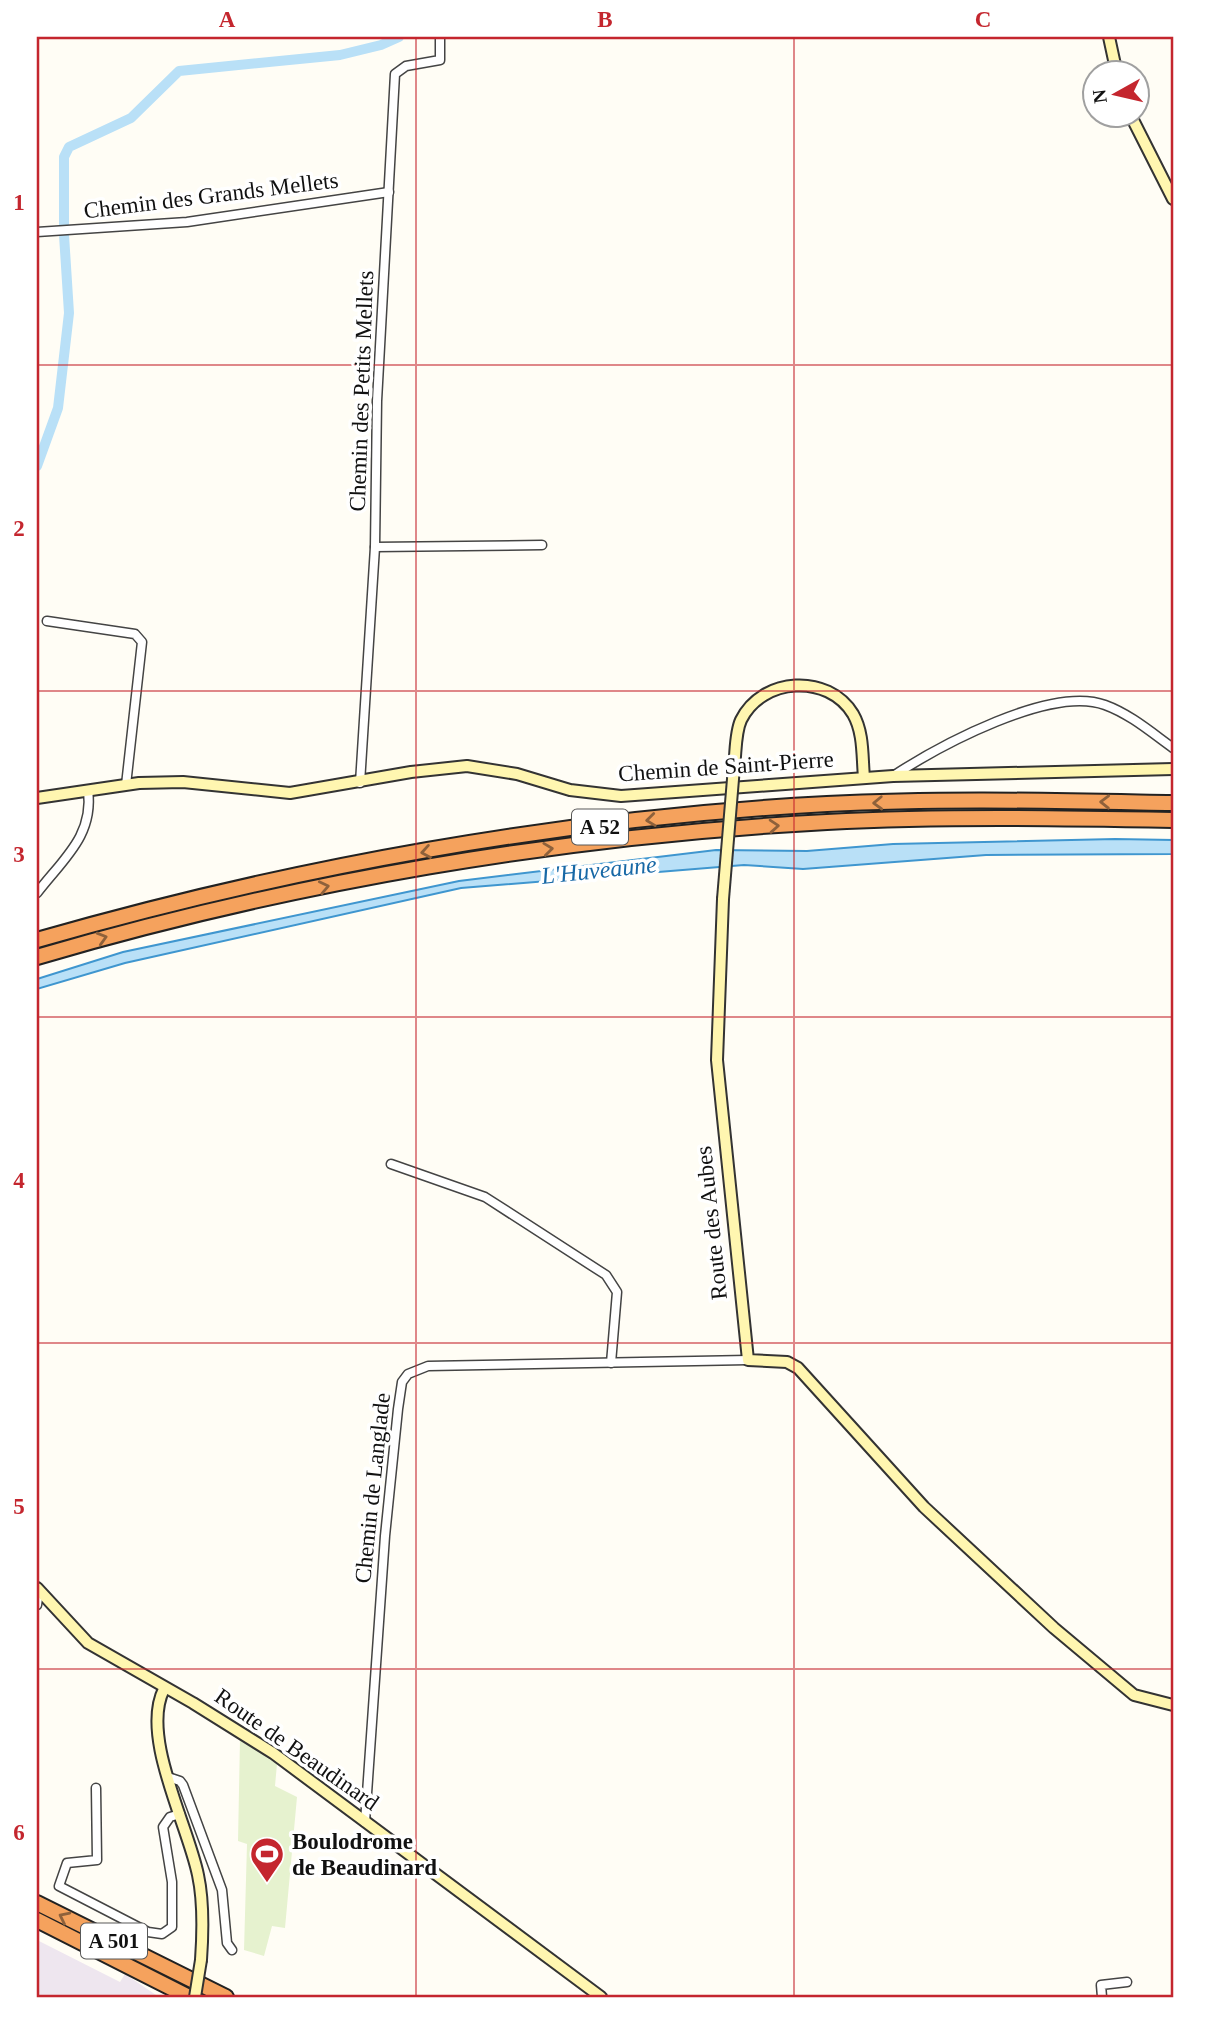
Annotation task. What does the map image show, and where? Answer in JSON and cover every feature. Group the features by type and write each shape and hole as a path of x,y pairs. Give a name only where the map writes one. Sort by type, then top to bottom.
{"highway":[{"name":"A 52","path":"37,940 114,918 329,869 489,841 683,816 826,804 993,800 1173,803"},
{"name":"A 52","path":"37,957 116,933 334,885 494,856 674,834 826,822 982,817 1173,820"},
{"name":"A 501","path":"37,1903 226,1997"},
{"name":"A 501","path":"37,1920 189,1997"}],"street":[{"name":"Chemin des Petits Mellets","path":"360,783 375,547 377,401 394,75 406,66 440,60 440,37"},
{"path":"1108,37 1114,60"},
{"path":"1138,130 1173,200"},
{"name":"Chemin des Grands Mellets","path":"37,232 123,229 187,222 390,192"},
{"path":"375,547 542,545"},
{"path":"47,621 135,634 142,642 133,739 125,785"},
{"name":"Route des Aubes","path":"748,1360 718,1071 717,1016 723,899 740,722 757,699 780,687 809,687 831,693 852,713 860,735 864,777"},
{"path":"893,776 943,746 1052,702 1068,699 1105,705 1173,748"},
{"name":"Chemin de Saint-Pierre","path":"37,798 125,785 183,782 290,793 360,783 411,772 467,766 517,774 570,790 621,796 864,777 1173,769"},
{"path":"37,893 86,830 90,811 88,790"},
{"path":"391,1164 485,1196 606,1275 617,1292 611,1363"},
{"path":"748,1360 787,1362 798,1368 925,1507 1055,1628 1134,1695 1173,1705"},
{"name":"Chemin de Langlade","path":"365,1822 385,1536 402,1382 408,1374 428,1366 748,1360"},
{"path":"37,1605 38,1589"},
{"name":"Route de Beaudinard","path":"38,1589 88,1643 273,1753 601,1997"},
{"path":"164,1689 159,1700 158,1722 169,1777 198,1875 202,1899 201,1960 195,1997"},
{"path":"169,1777 180,1780 183,1785 217,1872 222,1890 228,1943 232,1950"},
{"path":"96,1788 97,1860 67,1863 59,1886 148,1932 162,1934 172,1927 172,1882 163,1826 170,1817 180,1815"},
{"path":"1102,1997 1101,1985 1127,1982"}],"shaded area":[{"path":"37,1940 120,1982 125,1974 159,1997 37,1997"}],"green space":[{"name":"Boulodrome de Beaudinard","path":"240,1739 277,1764 275,1786 297,1797 285,1928 272,1926 264,1956 244,1950 247,1844 238,1841"}],"water":[{"name":"L'Huveaune","path":"1173,840 1173,854 986,855 803,869 744,865 461,888 125,963 37,989 37,979 123,952 459,881 716,850 807,851 893,844"}],"waterway":[{"path":"64,229 64,157 69,147 131,118 179,71 340,55 381,45 399,37"},
{"path":"37,466 58,408 69,313 64,235"}],"place":[{"name":"Boulodrome de Beaudinard","path":"267,1884"}]}
